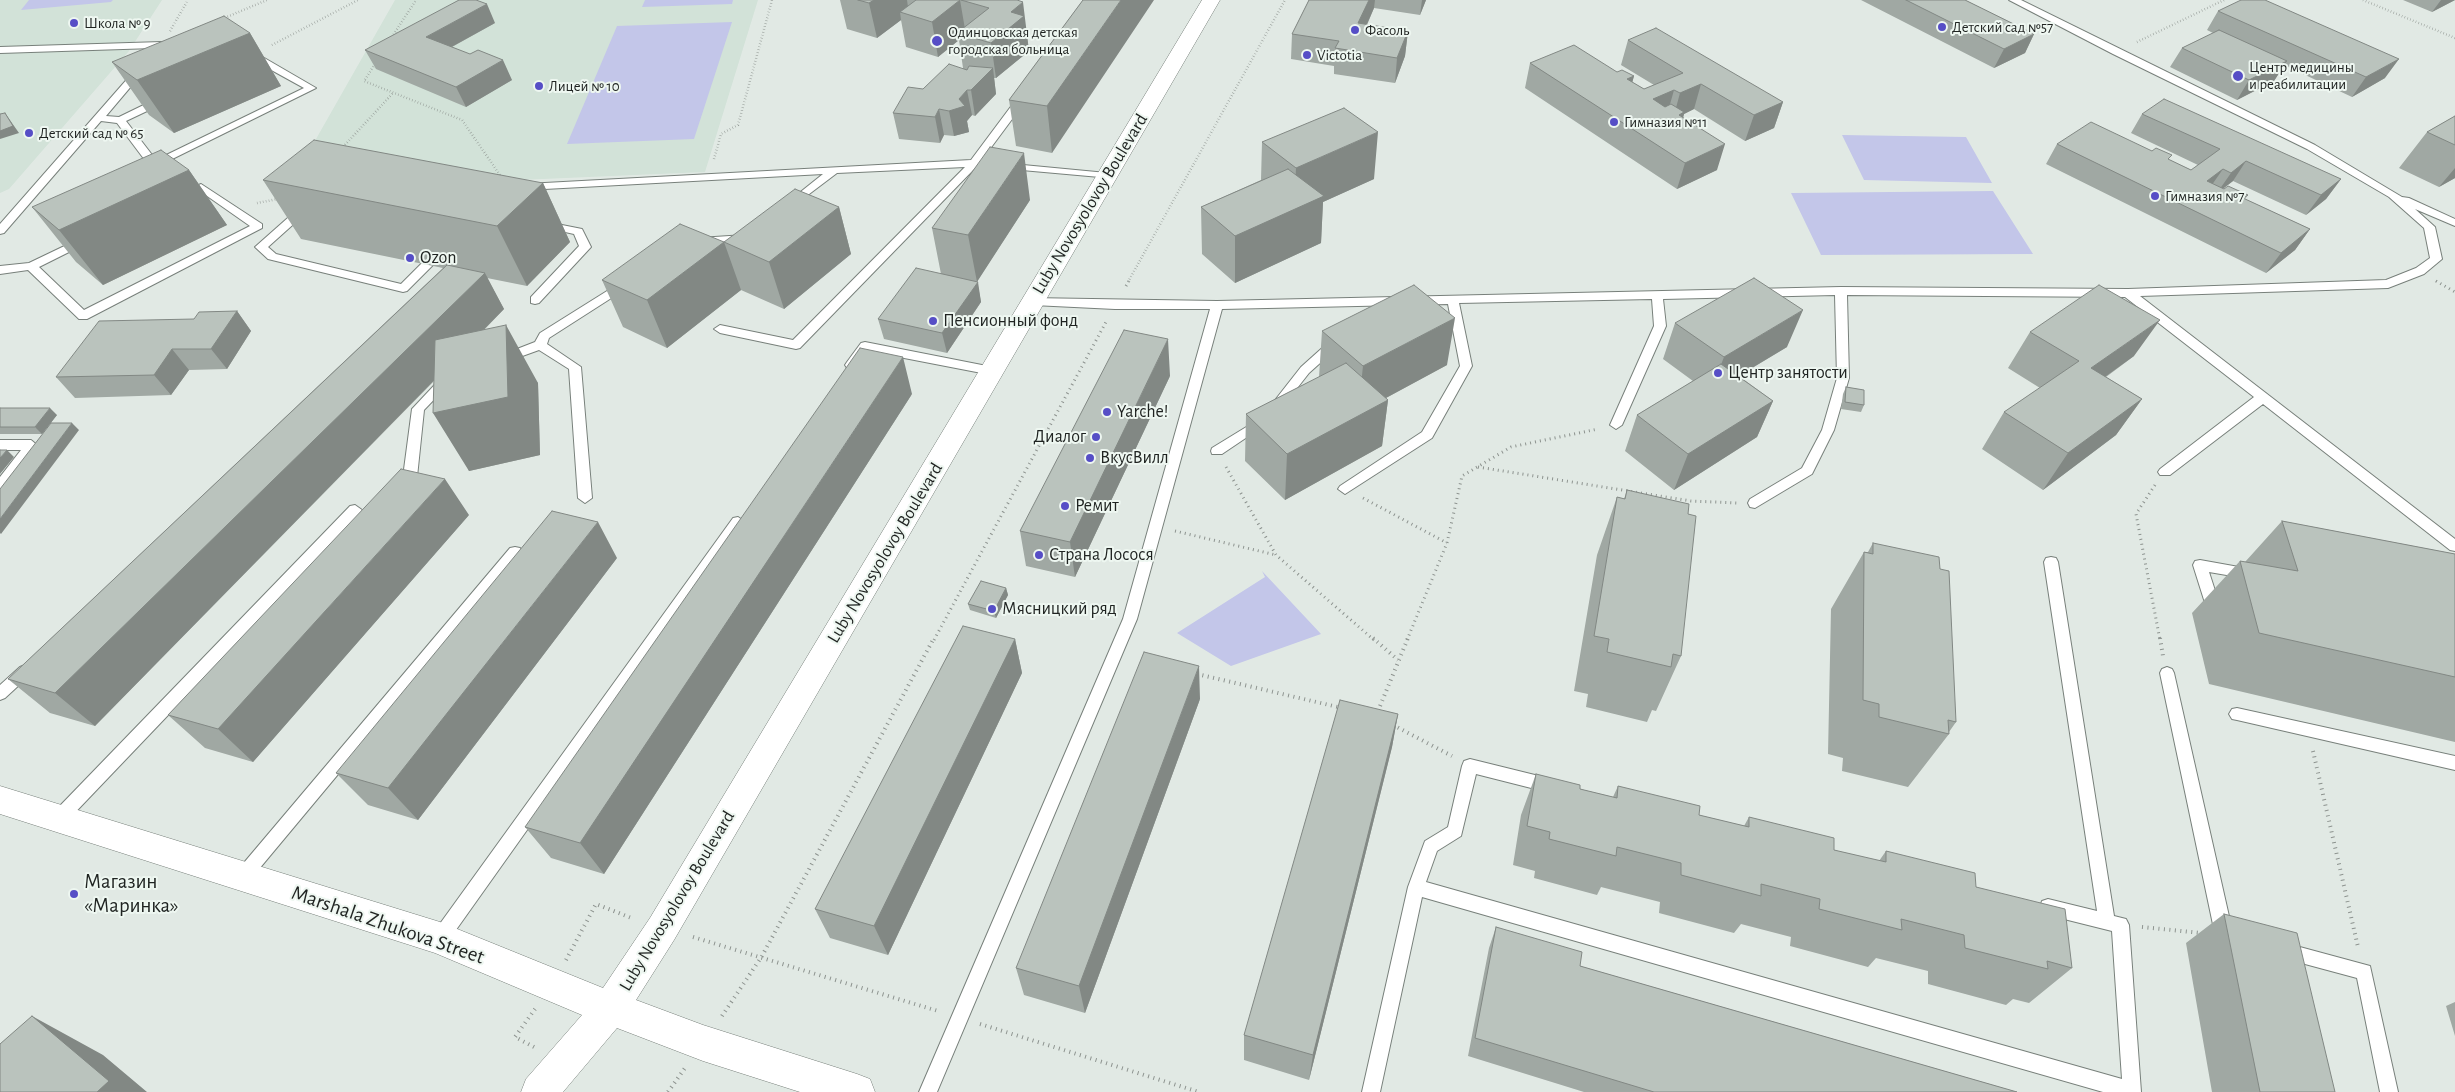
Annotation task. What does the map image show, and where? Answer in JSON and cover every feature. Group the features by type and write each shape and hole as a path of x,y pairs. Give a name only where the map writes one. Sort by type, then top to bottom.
{"street":[{"name":"Luby Novosyolovoy Boulevard","path":"539,1092 611,1008 662,929 1211,0"},
{"name":"Marshala Zhukova Street","path":"0,800 60,817 440,938 551,986 703,1043 856,1092"}],"lane":[{"path":"2014,0 2311,147 2392,195 2455,223"},
{"path":"0,50 162,45"},
{"path":"0,231 162,45"},
{"path":"120,120 154,165 311,88 249,57"},
{"path":"720,329 796,345 974,163 1030,88"},
{"path":"98,118 120,120 173,94"},
{"path":"503,188 974,163 1107,176"},
{"path":"785,210 835,170"},
{"path":"30,266 83,316 258,226 201,187 174,199"},
{"path":"1033,301 1115,305 1216,306 1841,291 2128,293 2388,284 2420,272 2436,259 2429,227 2392,195"},
{"path":"310,203 261,247 272,257 403,288 427,265"},
{"path":"534,222 578,231 585,247 535,300"},
{"path":"690,242 748,238 756,232"},
{"path":"0,270 30,266 93,237"},
{"path":"489,364 540,345 544,336 634,279"},
{"path":"1755,503 1806,471 1828,430 1843,378 1841,291"},
{"path":"2128,293 2455,546"},
{"path":"1616,425 1660,326 1657,295"},
{"path":"1345,489 1427,435 1466,366 1452,300"},
{"path":"1370,314 1384,302"},
{"path":"928,1092 1130,619 1216,306"},
{"path":"1217,451 1266,420 1304,370 1341,339"},
{"path":"540,345 575,367 585,498"},
{"path":"842,378 865,346 992,371"},
{"path":"410,477 418,409 446,380 455,377"},
{"path":"2165,472 2263,398"},
{"path":"0,446 31,445 0,487"},
{"path":"440,938 748,508"},
{"path":"60,817 355,510"},
{"path":"242,876 515,552"},
{"path":"1416,887 2132,1092 2113,923 2051,562"},
{"path":"2212,603 2200,565 2269,577"},
{"path":"0,694 37,660"},
{"path":"2167,673 2224,935 2242,940"},
{"path":"2237,714 2455,763"},
{"path":"1371,1092 1416,887 1431,846 1455,831 1470,766 1567,790"},
{"path":"2030,903 2113,923"},
{"path":"2270,947 2364,972 2389,1092"}],"path":[{"path":"162,45 188,0"},
{"path":"214,23 267,0"},
{"path":"249,57 358,0"},
{"path":"390,40 416,0"},
{"path":"709,177 721,134 738,125 772,0"},
{"path":"668,1092 762,956 1115,305 1285,0"},
{"path":"2116,52 2224,0"},
{"path":"2363,0 2455,38"},
{"path":"380,57 364,81 462,120 504,180 503,188"},
{"path":"342,148 393,92"},
{"path":"231,207 278,199"},
{"path":"1376,716 1447,543 1462,476 1511,447 1616,425"},
{"path":"1217,451 1276,555 1398,660"},
{"path":"1478,467 1690,500 1755,503"},
{"path":"2165,472 2136,514 2167,673"},
{"path":"1345,489 1447,543"},
{"path":"1156,527 1276,555"},
{"path":"1192,673 1347,709"},
{"path":"1385,720 1470,766"},
{"path":"2307,729 2364,972"},
{"path":"515,1037 551,986 596,904 662,929 762,956 1199,1092"},
{"path":"2113,923 2224,935"}],"shaded area":[{"path":"0,0 162,0 129,51 9,189 0,193"},
{"path":"29,0 113,0 111,2 21,10"},
{"name":"Лицей № 10","path":"395,0 758,0 705,172 287,190"},
{"path":"645,0 733,0 732,4 642,7"},
{"path":"732,22 694,139 567,144 617,26"},
{"path":"1842,135 1966,137 1992,183 1864,180"},
{"path":"1993,191 2033,254 1821,255 1791,193"},
{"path":"1262,571 1321,634 1231,666 1177,633 1265,577"}],"building":[{"path":"459,0 476,0 487,4 426,37 470,54 478,50 503,60 456,87 365,50"},
{"path":"858,0 874,0 869,3"},
{"path":"916,0 960,0 932,22 900,12"},
{"path":"961,0 1017,0 1023,2 1011,12 1024,16 991,43 957,33 989,8"},
{"path":"1083,0 1121,0 1047,106 1009,100"},
{"path":"1309,0 1369,0 1358,23 1408,31 1397,58 1335,48 1339,41 1292,34"},
{"path":"1906,0 1965,0 2034,34 2004,49"},
{"path":"2241,0 2265,0 2399,59 2366,77 2218,11"},
{"path":"224,16 250,33 137,80 112,62"},
{"path":"1656,28 1783,102 1754,115 1701,84 1680,93 1674,90 1653,99 1665,107 1671,104 1684,112 1679,115 1725,144 1685,163 1530,63 1574,45 1617,72 1622,70 1634,76 1627,79 1644,89 1683,73 1628,40"},
{"path":"2219,30 2287,61 2249,80 2182,48"},
{"path":"949,64 967,70 969,66 993,68 959,99 965,106 949,111 939,109 935,117 893,113 908,87 923,89"},
{"path":"2164,99 2341,179 2321,195 2246,161 2231,173 2223,169 2207,181 2224,189 2228,186 2248,195 2243,198 2310,229 2281,253 2057,144 2091,122 2152,151 2156,148 2172,155 2168,159 2191,170 2220,149 2142,114"},
{"path":"1344,108 1378,132 1296,168 1262,142"},
{"path":"5,113 13,126 0,131 0,114"},
{"path":"2455,116 2455,145 2427,132"},
{"path":"314,140 543,183 497,226 263,180"},
{"path":"990,147 1024,153 968,235 932,228"},
{"path":"161,150 189,170 59,230 32,207"},
{"path":"1288,169 1324,196 1235,236 1201,207"},
{"path":"795,189 839,207 769,262 724,242"},
{"path":"680,224 724,242 647,300 602,280"},
{"path":"447,265 485,273 55,693 8,679"},
{"path":"916,268 978,282 942,333 878,319"},
{"path":"1754,278 1803,310 1724,357 1675,323"},
{"path":"1414,285 1455,318 1363,366 1322,331"},
{"path":"2099,285 2160,320 2091,368 2142,399 2068,453 2004,412 2079,361 2030,332"},
{"path":"237,311 211,349 172,349 154,375 56,377 99,321 194,319 199,312"},
{"path":"506,325 508,397 433,413 435,340"},
{"path":"1124,330 1168,339 1070,542 1020,531"},
{"path":"860,348 903,357 580,843 525,827"},
{"path":"1346,363 1388,400 1287,454 1246,414"},
{"path":"1721,364 1773,401 1688,454 1637,415"},
{"path":"1846,387 1864,390 1864,405 1845,402"},
{"path":"0,408 50,408 35,427 0,427"},
{"path":"51,423 72,423 0,519 0,489"},
{"path":"0,450 7,450 0,458"},
{"path":"401,469 445,479 218,729 168,715"},
{"path":"1627,490 1689,504 1688,514 1696,516 1681,656 1673,654 1671,667 1607,652 1609,639 1594,636 1617,497 1625,499"},
{"path":"552,511 598,522 388,788 336,773"},
{"path":"2282,521 2455,554 2455,677 2259,633 2240,561 2298,571"},
{"path":"1873,543 1939,557 1940,569 1949,571 1956,722 1948,720 1949,734 1879,717 1879,704 1863,700 1864,552 1873,554"},
{"path":"981,581 1006,588 994,611 968,604"},
{"path":"963,626 1015,639 874,926 815,909"},
{"path":"1144,652 1199,666 1079,986 1016,968"},
{"path":"1340,700 1398,714 1313,1055 1244,1035"},
{"path":"1536,774 1580,785 1580,789 1617,798 1618,786 1700,806 1699,815 1749,827 1749,817 1834,838 1834,850 1886,862 1886,851 1975,873 1976,887 2065,909 2072,968 2047,961 2048,969 1965,948 1964,935 1901,919 1902,930 1819,909 1820,899 1761,884 1761,896 1681,875 1681,863 1617,847 1616,856 1549,839 1550,832 1527,826"},
{"path":"2224,914 2297,933 2335,1092 2260,1092"},
{"path":"1496,927 1582,952 1580,966 2017,1092 1654,1092 1475,1038"},
{"path":"32,1016 109,1081 97,1092 0,1092 0,1044"}],"place":[{"name":"Школа № 9","path":"74,23"},
{"name":"Детский сад №57","path":"1942,27"},
{"name":"Фасоль","path":"1355,30"},
{"name":"Одинцовская детская городская больница","path":"937,41"},
{"name":"Victotia","path":"1307,55"},
{"name":"Центр медицины и реабилитации","path":"2238,76"},
{"name":"Лицей № 10","path":"539,86"},
{"name":"Гимназия №11","path":"1614,122"},
{"name":"Детский сад № 65","path":"29,133"},
{"name":"Гимназия №7","path":"2155,196"},
{"name":"Ozon","path":"410,258"},
{"name":"Пенсионный фонд","path":"933,321"},
{"name":"Центр занятости","path":"1718,373"},
{"name":"Yarche!","path":"1107,412"},
{"name":"Диалог","path":"1096,437"},
{"name":"ВкусВилл","path":"1090,458"},
{"name":"Ремит","path":"1065,506"},
{"name":"Страна Лосося","path":"1039,555"},
{"name":"Мясницкий ряд","path":"992,609"},
{"name":"Магазин «Маринка»","path":"74,894"}]}
